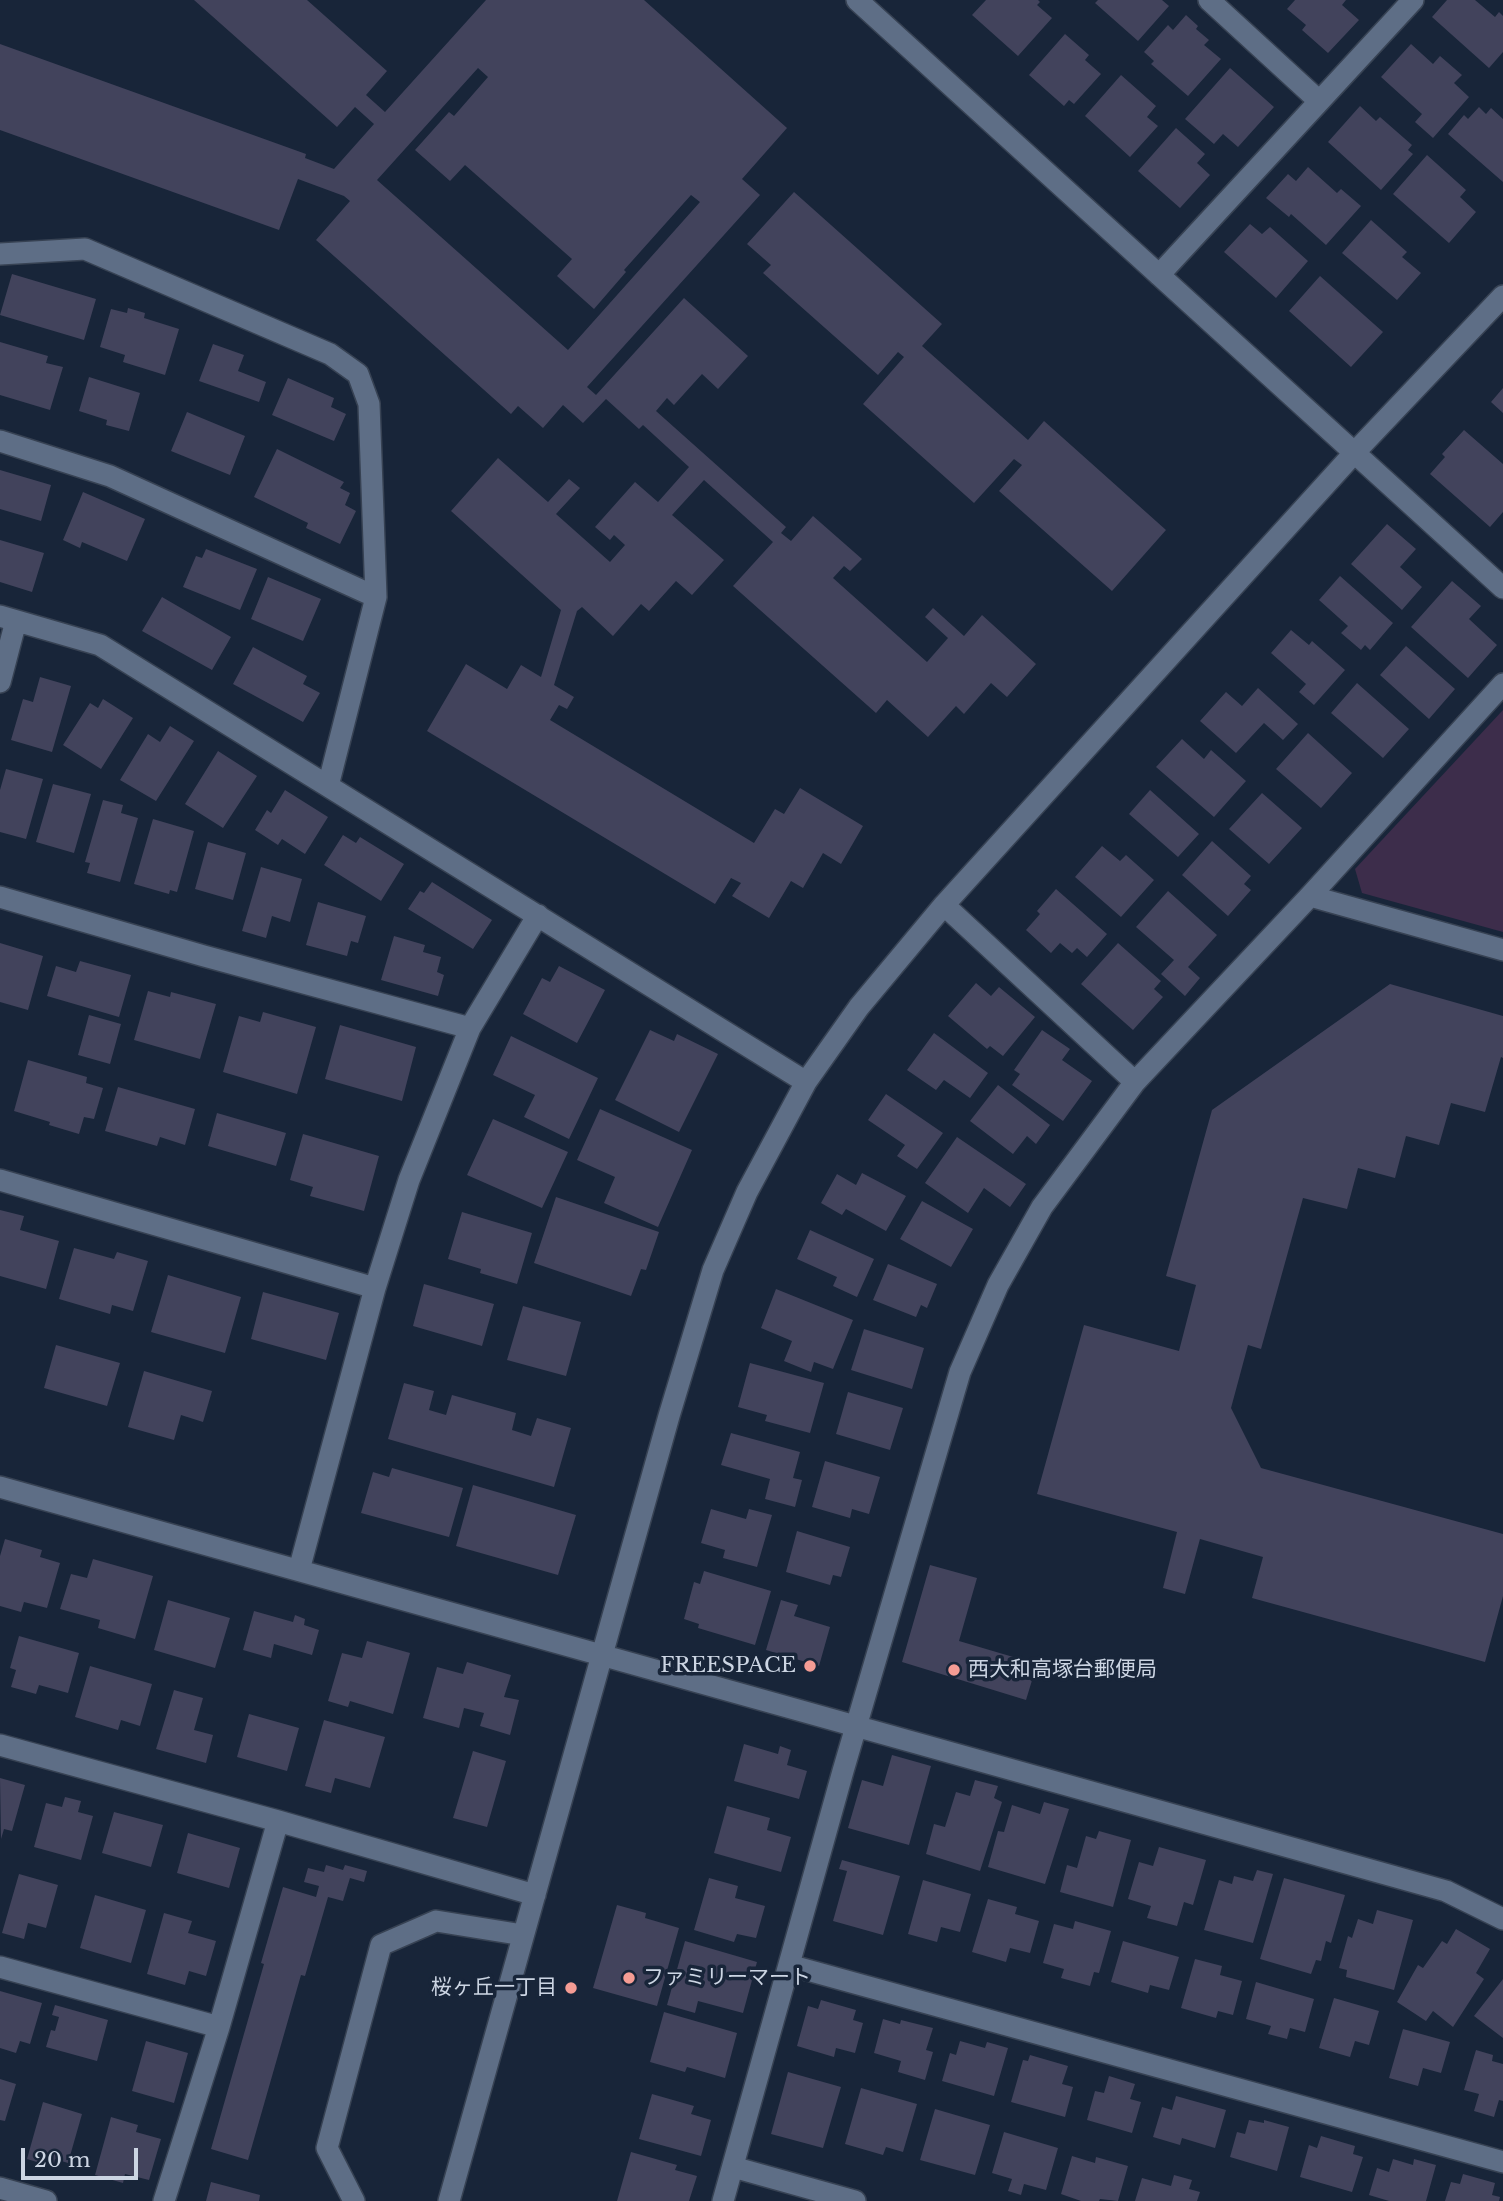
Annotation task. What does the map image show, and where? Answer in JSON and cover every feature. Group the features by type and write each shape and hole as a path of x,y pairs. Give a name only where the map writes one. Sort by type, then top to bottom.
{"street":[{"path":"857,0 1356,451 1503,588"},
{"path":"1209,0 1319,101"},
{"path":"1159,275 1413,0"},
{"path":"0,254 85,249 330,354 358,374 369,404 376,597 328,786"},
{"path":"452,2200 523,1935 669,1416 713,1270 747,1192 806,1082 859,1007 944,905 1356,451 1503,296"},
{"path":"0,441 110,476 376,597"},
{"path":"0,681 8,619 100,645 806,1082"},
{"path":"723,2201 856,1726 960,1373 993,1298 1042,1207 1135,1082 1310,896 1503,684"},
{"path":"1310,896 1503,950"},
{"path":"0,897 470,1028"},
{"path":"944,905 1135,1082"},
{"path":"299,1570 375,1288 409,1180 470,1028 538,915"},
{"path":"0,1180 375,1288"},
{"path":"0,1488 1446,1891 1503,1919"},
{"path":"0,1745 535,1895"},
{"path":"164,2201 219,2027 278,1821"},
{"path":"354,2201 327,2148 382,1945 436,1921 523,1935"},
{"path":"789,1965 1503,2162"},
{"path":"0,1967 219,2027"},
{"path":"733,2167 855,2201"},
{"path":"0,2188 46,2201"}],"shaded area":[{"path":"1503,710 1503,932 1362,893 1355,869"}],"building":[{"path":"194,0 307,0 387,71 366,95 385,112 486,0 644,0 787,128 742,179 760,195 587,387 596,395 684,298 748,356 718,389 702,374 674,405 667,398 656,411 786,527 781,533 791,541 813,516 862,559 850,571 844,566 833,578 927,662 948,638 925,617 933,608 964,636 982,615 1036,664 1007,697 991,683 964,714 956,706 928,737 887,700 876,713 733,586 773,542 704,480 672,515 724,560 692,595 676,581 649,611 641,604 613,636 582,607 577,611 554,685 574,697 567,709 559,705 550,720 754,843 775,809 784,814 800,788 863,826 841,864 823,853 803,888 791,881 769,918 732,896 741,883 731,878 715,904 427,731 466,664 507,689 521,665 541,677 561,610 451,511 498,458 548,502 569,479 580,488 556,514 610,562 625,545 614,535 610,540 595,527 635,482 658,502 689,467 643,425 639,429 606,399 583,423 563,405 543,428 518,406 511,414 316,240 350,201 344,196 298,179 279,230 0,130 0,44 306,154 305,158 334,169 374,124 355,107 337,127","holes":["478,68 488,77 454,116 449,112 415,150 450,181 465,165 572,259 557,276 594,309 626,272 624,270 691,195 700,202 568,350 377,180"]},
{"path":"986,0 1038,0 1040,2 1037,5 1052,18 1018,56 972,15"},
{"path":"1098,0 1162,0 1169,6 1138,41 1095,3"},
{"path":"1295,0 1346,0 1342,5 1359,20 1328,53 1302,30 1306,25 1287,9"},
{"path":"1447,0 1475,0 1495,17 1499,12 1503,16 1503,52 1489,68 1432,17"},
{"path":"1186,15 1198,26 1196,29 1209,40 1204,45 1221,59 1188,96 1151,64 1154,61 1144,52 1168,25 1173,30"},
{"path":"1065,34 1089,55 1085,60 1101,74 1074,104 1069,100 1064,106 1029,75"},
{"path":"1411,44 1433,64 1440,56 1462,75 1454,83 1469,97 1433,138 1415,122 1422,114 1381,77"},
{"path":"1230,68 1274,107 1238,147 1223,134 1214,144 1185,119"},
{"path":"1121,75 1156,106 1147,117 1158,126 1130,157 1085,116"},
{"path":"1360,106 1376,121 1380,117 1412,145 1408,150 1413,154 1381,190 1328,142"},
{"path":"1479,107 1486,114 1491,108 1503,119 1503,182 1448,134 1464,115 1468,119"},
{"path":"1176,128 1205,154 1197,163 1210,175 1180,208 1138,171"},
{"path":"1427,155 1466,190 1460,197 1476,212 1449,243 1393,194"},
{"path":"1308,167 1337,193 1341,189 1361,206 1326,245 1291,214 1289,217 1266,198 1288,174 1296,181"},
{"path":"794,192 942,324 922,346 1028,440 1044,421 1166,530 1112,591 999,491 1022,465 1014,459 974,503 863,404 904,357 898,352 878,375 763,273 771,265 747,244"},
{"path":"1371,220 1407,252 1402,257 1421,273 1397,300 1342,253"},
{"path":"1250,224 1262,234 1270,227 1308,261 1276,298 1224,252"},
{"path":"12,274 96,299 84,340 0,315"},
{"path":"1320,276 1383,332 1351,367 1289,311"},
{"path":"128,308 145,313 144,318 179,329 165,375 123,362 125,355 100,347 111,309 127,313"},
{"path":"0,342 48,356 46,363 63,367 50,410 0,395"},
{"path":"213,344 244,355 238,371 266,382 259,402 199,381"},
{"path":"89,377 140,393 129,431 106,425 107,420 79,411"},
{"path":"288,378 334,398 331,407 346,414 334,441 272,415"},
{"path":"1503,388 1503,413 1491,402"},
{"path":"187,412 245,436 230,475 171,451"},
{"path":"1464,430 1503,464 1503,512 1490,527 1430,474 1445,457 1442,454"},
{"path":"277,449 344,482 340,488 350,493 345,505 356,511 340,544 306,528 308,523 254,497"},
{"path":"0,470 51,485 41,521 0,509"},
{"path":"83,492 145,519 127,561 82,542 80,548 63,540"},
{"path":"1387,524 1416,549 1400,567 1422,587 1402,610 1351,564"},
{"path":"0,540 44,553 32,592 0,582"},
{"path":"206,549 257,569 240,610 183,587 196,556 202,558"},
{"path":"1340,576 1393,623 1370,650 1365,645 1361,650 1341,633 1348,626 1319,600"},
{"path":"268,577 321,599 303,641 251,619"},
{"path":"1452,581 1481,606 1469,619 1497,645 1468,678 1411,627"},
{"path":"162,597 231,637 212,670 142,631"},
{"path":"1291,630 1309,645 1312,641 1345,670 1314,705 1299,692 1306,684 1271,653"},
{"path":"1406,646 1455,689 1429,719 1380,675"},
{"path":"253,647 307,676 303,684 320,693 303,722 233,684"},
{"path":"40,677 71,686 52,752 11,740 23,699 33,702"},
{"path":"1357,683 1409,729 1383,758 1331,713"},
{"path":"1258,688 1298,724 1283,740 1264,723 1236,753 1200,721 1226,692 1242,706"},
{"path":"103,699 133,718 101,769 63,745 90,703 98,708"},
{"path":"170,726 194,741 156,801 120,780 148,734 160,742"},
{"path":"1308,733 1352,773 1321,808 1276,769"},
{"path":"1182,739 1204,759 1211,750 1246,781 1214,817 1156,767"},
{"path":"218,751 257,776 223,828 185,804"},
{"path":"6,769 43,779 26,839 0,832 0,790"},
{"path":"53,784 91,794 74,853 36,842"},
{"path":"285,790 328,817 305,854 282,839 278,845 255,830 267,810 271,813"},
{"path":"1150,790 1199,834 1178,857 1129,814"},
{"path":"1262,793 1302,828 1269,864 1229,829"},
{"path":"103,800 123,805 121,813 138,818 120,882 87,873 90,863 85,862"},
{"path":"153,819 194,831 177,892 170,890 169,894 134,884"},
{"path":"343,835 356,843 360,837 404,864 381,901 324,865"},
{"path":"1212,841 1251,876 1244,884 1251,890 1228,916 1182,875"},
{"path":"208,842 246,853 233,900 195,889"},
{"path":"1102,846 1120,861 1126,855 1154,880 1121,917 1075,877"},
{"path":"261,867 302,879 290,922 272,916 266,938 242,931"},
{"path":"432,882 492,920 473,949 408,909 420,891 424,893"},
{"path":"1056,889 1107,934 1087,957 1077,948 1072,953 1060,943 1051,953 1026,930 1040,914 1037,911"},
{"path":"1168,891 1217,935 1188,967 1200,978 1185,996 1161,974 1174,960 1136,927"},
{"path":"318,902 366,916 358,943 351,941 347,956 306,945"},
{"path":"394,936 425,945 423,952 441,957 437,972 444,975 438,996 381,980"},
{"path":"0,943 43,956 28,1010 0,1002"},
{"path":"1118,943 1161,981 1154,989 1163,997 1133,1030 1081,984"},
{"path":"80,961 131,975 119,1017 47,996 56,966 76,972"},
{"path":"559,966 605,990 577,1043 523,1014 542,978 550,982"},
{"path":"976,983 991,996 999,987 1035,1017 1003,1056 990,1046 987,1049 948,1016"},
{"path":"1390,984 1503,1016 1503,1058 1501,1057 1485,1112 1451,1103 1439,1145 1406,1136 1395,1178 1358,1168 1347,1209 1303,1198 1261,1349 1248,1345 1231,1408 1261,1468 1503,1534 1503,1596 1485,1662 1252,1598 1263,1557 1200,1539 1185,1594 1163,1588 1177,1532 1037,1494 1084,1325 1179,1351 1196,1285 1166,1276 1212,1110"},
{"path":"148,991 170,997 171,992 216,1004 200,1059 134,1040"},
{"path":"263,1012 316,1027 297,1094 223,1072 239,1016 260,1022"},
{"path":"89,1015 121,1024 110,1064 78,1055"},
{"path":"340,1025 416,1047 402,1101 325,1079"},
{"path":"650,1030 674,1041 677,1034 718,1054 679,1132 615,1100"},
{"path":"1042,1030 1070,1049 1062,1060 1092,1081 1063,1121 1012,1085 1020,1074 1014,1070"},
{"path":"934,1033 988,1073 970,1098 944,1080 936,1090 907,1070"},
{"path":"511,1036 598,1078 569,1139 524,1117 535,1095 493,1075"},
{"path":"28,1060 87,1077 86,1083 103,1088 94,1119 84,1117 79,1134 14,1111"},
{"path":"998,1085 1050,1125 1036,1144 1027,1136 1013,1154 970,1121"},
{"path":"118,1087 195,1109 185,1145 160,1137 157,1146 105,1131"},
{"path":"886,1094 943,1133 917,1169 897,1156 905,1145 868,1120"},
{"path":"600,1109 692,1150 658,1227 604,1203 615,1177 577,1160"},
{"path":"217,1113 286,1133 276,1166 208,1146"},
{"path":"493,1119 568,1152 542,1208 467,1175"},
{"path":"303,1134 379,1156 364,1211 310,1196 313,1187 290,1180"},
{"path":"957,1137 1026,1184 1010,1207 984,1188 968,1213 925,1183"},
{"path":"862,1173 906,1196 886,1231 846,1209 842,1215 821,1203 837,1174 856,1185"},
{"path":"556,1197 659,1232 646,1270 641,1269 631,1296 534,1263"},
{"path":"922,1201 973,1229 951,1267 900,1239"},
{"path":"0,1210 24,1216 20,1230 59,1241 46,1289 0,1276"},
{"path":"462,1212 532,1233 517,1284 480,1273 481,1269 448,1259"},
{"path":"810,1230 874,1259 857,1297 833,1286 837,1277 797,1259"},
{"path":"74,1248 114,1259 117,1252 148,1261 133,1311 112,1305 110,1314 59,1299"},
{"path":"888,1264 937,1284 927,1308 921,1305 916,1317 873,1300"},
{"path":"168,1275 241,1297 225,1353 151,1332"},
{"path":"424,1284 494,1304 482,1346 413,1326"},
{"path":"776,1289 853,1320 833,1369 814,1362 811,1372 784,1361 792,1341 761,1328"},
{"path":"263,1292 339,1313 326,1360 251,1339"},
{"path":"523,1306 581,1322 566,1376 507,1360"},
{"path":"864,1329 924,1348 912,1389 851,1370"},
{"path":"56,1345 120,1363 107,1406 44,1388"},
{"path":"750,1363 824,1383 810,1433 765,1421 767,1415 738,1407"},
{"path":"144,1371 212,1391 203,1422 181,1415 174,1440 128,1427"},
{"path":"404,1383 434,1391 429,1410 446,1415 452,1395 516,1413 512,1430 531,1436 537,1418 571,1428 554,1487 388,1439"},
{"path":"848,1392 903,1408 890,1450 836,1434"},
{"path":"731,1433 800,1452 793,1478 802,1480 795,1507 765,1499 770,1479 721,1465"},
{"path":"825,1461 880,1477 869,1514 852,1509 850,1518 812,1507"},
{"path":"392,1468 463,1488 449,1537 361,1513 373,1472 389,1477"},
{"path":"473,1485 576,1515 558,1575 456,1546"},
{"path":"711,1509 746,1519 749,1509 772,1515 757,1567 723,1558 725,1550 701,1543"},
{"path":"797,1531 850,1547 841,1577 833,1575 830,1585 786,1572"},
{"path":"5,1539 42,1550 40,1557 60,1563 47,1608 24,1602 21,1612 0,1606 0,1556"},
{"path":"93,1559 153,1576 135,1639 98,1628 100,1620 60,1609 71,1574 87,1578"},
{"path":"930,1565 977,1578 959,1641 1037,1664 1026,1700 902,1662"},
{"path":"704,1571 771,1591 755,1645 698,1628 699,1624 684,1619 694,1582 700,1584"},
{"path":"168,1600 230,1618 215,1668 154,1650"},
{"path":"781,1600 798,1605 794,1616 830,1627 819,1666 766,1650"},
{"path":"254,1611 293,1622 295,1615 305,1619 304,1625 319,1630 312,1655 274,1644 271,1658 243,1650"},
{"path":"19,1636 79,1653 68,1693 39,1685 36,1694 11,1687 16,1670 10,1668"},
{"path":"367,1641 410,1653 393,1714 350,1701 348,1707 328,1701 342,1653 362,1658"},
{"path":"467,1662 511,1675 504,1697 519,1700 510,1735 480,1726 484,1713 464,1708 459,1728 423,1718 437,1667 463,1674"},
{"path":"90,1666 152,1684 140,1726 121,1720 118,1730 75,1717"},
{"path":"174,1690 203,1698 194,1730 213,1735 206,1763 156,1749"},
{"path":"249,1714 299,1728 287,1771 237,1757"},
{"path":"324,1720 385,1737 370,1788 335,1778 331,1793 305,1786"},
{"path":"744,1744 778,1754 780,1746 791,1750 787,1765 807,1771 799,1799 734,1781"},
{"path":"473,1751 506,1761 487,1827 453,1818"},
{"path":"892,1755 931,1766 909,1845 848,1828 862,1780 883,1786"},
{"path":"0,1778 25,1785 12,1831 4,1829 1,1839"},
{"path":"975,1780 998,1786 994,1798 1002,1802 980,1871 926,1854 934,1824 945,1827 956,1792 970,1796"},
{"path":"65,1797 81,1801 78,1812 93,1816 81,1860 34,1847 46,1803 62,1807"},
{"path":"1044,1802 1069,1809 1045,1884 988,1867 998,1831 1004,1832 1012,1805 1040,1814"},
{"path":"727,1806 770,1818 767,1830 791,1837 781,1872 714,1853"},
{"path":"114,1812 163,1825 151,1867 102,1853"},
{"path":"1099,1831 1131,1840 1113,1907 1060,1892 1067,1865 1077,1868 1086,1836 1096,1839"},
{"path":"188,1833 240,1848 229,1888 177,1873"},
{"path":"1159,1847 1206,1860 1193,1905 1184,1902 1177,1926 1147,1918 1151,1906 1128,1899 1139,1862 1153,1866"},
{"path":"842,1860 900,1876 883,1935 833,1921 847,1871 839,1869"},
{"path":"326,1865 343,1870 345,1865 367,1871 364,1882 350,1878 343,1901 328,1897 305,1976 301,1975 248,2160 211,2149 283,1887 316,1897 319,1886 304,1882 308,1868 324,1872"},
{"path":"1257,1870 1273,1874 1253,1943 1204,1930 1219,1880 1232,1884 1234,1876 1253,1881"},
{"path":"19,1874 58,1885 46,1928 28,1923 24,1939 2,1933"},
{"path":"709,1878 738,1886 735,1898 765,1906 756,1938 737,1934 734,1942 694,1930"},
{"path":"1284,1878 1345,1895 1331,1943 1326,1941 1321,1961 1316,1960 1311,1974 1260,1959"},
{"path":"923,1880 971,1894 960,1932 941,1927 937,1942 908,1934"},
{"path":"95,1895 146,1910 131,1963 80,1948"},
{"path":"988,1899 1017,1907 1015,1914 1039,1921 1030,1953 1010,1948 1006,1962 972,1952"},
{"path":"617,1905 646,1913 645,1918 679,1928 657,2006 593,1988"},
{"path":"1377,1910 1413,1920 1394,1990 1346,1977 1347,1970 1339,1968 1348,1936 1352,1938 1358,1919 1373,1924"},
{"path":"164,1913 192,1921 188,1933 216,1941 206,1976 189,1971 185,1985 147,1974"},
{"path":"1075,1921 1111,1931 1099,1973 1094,1972 1090,1986 1061,1978 1064,1969 1043,1963 1054,1924 1073,1929"},
{"path":"1456,1929 1490,1949 1476,1973 1484,1979 1453,2027 1433,2011 1426,2021 1397,2002 1418,1965 1423,1968 1442,1941 1447,1944"},
{"path":"685,1941 757,1962 743,2013 698,2001 695,2013 667,2005"},
{"path":"1123,1941 1179,1957 1169,1990 1150,1985 1148,1993 1111,1982"},
{"path":"1195,1959 1222,1966 1220,1975 1242,1981 1233,2015 1218,2011 1216,2018 1181,2008"},
{"path":"1503,1979 1503,2038 1474,2016"},
{"path":"1256,1982 1314,1999 1305,2032 1290,2028 1287,2039 1268,2034 1271,2026 1246,2019"},
{"path":"0,1991 42,2003 30,2044 20,2041 16,2053 0,2048"},
{"path":"1334,1998 1379,2011 1369,2045 1355,2041 1350,2057 1319,2048"},
{"path":"821,2000 856,2010 853,2020 863,2023 855,2053 836,2048 834,2057 797,2046 808,2006 818,2009"},
{"path":"55,2005 108,2020 97,2061 46,2047 51,2030 55,2031 59,2017 52,2015"},
{"path":"664,2012 737,2033 725,2078 687,2067 685,2072 650,2062"},
{"path":"883,2019 900,2024 901,2020 933,2028 926,2050 933,2052 925,2080 898,2072 901,2061 874,2053"},
{"path":"1403,2029 1450,2042 1441,2073 1423,2068 1418,2086 1389,2078"},
{"path":"146,2041 188,2053 174,2103 132,2091"},
{"path":"960,2041 985,2048 987,2042 1008,2048 994,2096 942,2081 950,2053 956,2055"},
{"path":"1476,2050 1493,2055 1492,2061 1503,2064 1503,2101 1499,2100 1494,2117 1474,2111 1479,2094 1464,2090"},
{"path":"1030,2055 1068,2066 1062,2084 1073,2087 1065,2117 1011,2102 1023,2060 1028,2061"},
{"path":"788,2072 841,2087 823,2148 771,2134"},
{"path":"1109,2076 1135,2084 1130,2099 1141,2102 1132,2133 1087,2120 1095,2091 1104,2093"},
{"path":"0,2079 16,2084 5,2121 0,2120"},
{"path":"861,2088 917,2104 903,2152 886,2147 883,2155 845,2144"},
{"path":"652,2094 694,2106 691,2114 711,2120 701,2156 639,2139"},
{"path":"1176,2096 1226,2110 1215,2148 1182,2138 1180,2145 1153,2137 1162,2107 1172,2110"},
{"path":"43,2102 82,2114 68,2163 55,2159 53,2167 27,2159"},
{"path":"935,2109 990,2125 975,2175 920,2160"},
{"path":"111,2117 138,2125 136,2132 161,2139 149,2180 125,2174 123,2183 95,2175"},
{"path":"1249,2120 1264,2123 1264,2120 1289,2127 1277,2171 1230,2157 1237,2132 1245,2134"},
{"path":"1004,2132 1058,2148 1046,2190 1024,2184 1021,2195 1008,2191 1012,2179 992,2173"},
{"path":"1321,2136 1355,2146 1353,2154 1363,2157 1352,2192 1300,2177 1309,2145 1317,2148"},
{"path":"631,2152 677,2165 675,2170 697,2176 689,2201 617,2201"},
{"path":"1072,2156 1095,2163 1096,2157 1128,2166 1118,2201 1081,2201 1061,2194"},
{"path":"1393,2159 1413,2165 1414,2159 1436,2165 1426,2201 1389,2201 1369,2195 1377,2168 1389,2172"},
{"path":"1463,2174 1495,2183 1492,2195 1500,2197 1499,2201 1445,2201 1451,2182 1460,2184"},
{"path":"1174,2175 1192,2180 1189,2189 1200,2192 1197,2201 1135,2201 1142,2178 1171,2186"},
{"path":"211,2182 260,2195 259,2201 206,2201"}],"place":[{"name":"FREESPACE","path":"810,1666"},
{"name":"西大和高塚台郵便局","path":"954,1670"},
{"name":"ファミリーマート","path":"629,1978"},
{"name":"桜ヶ丘一丁目","path":"571,1988"}]}
